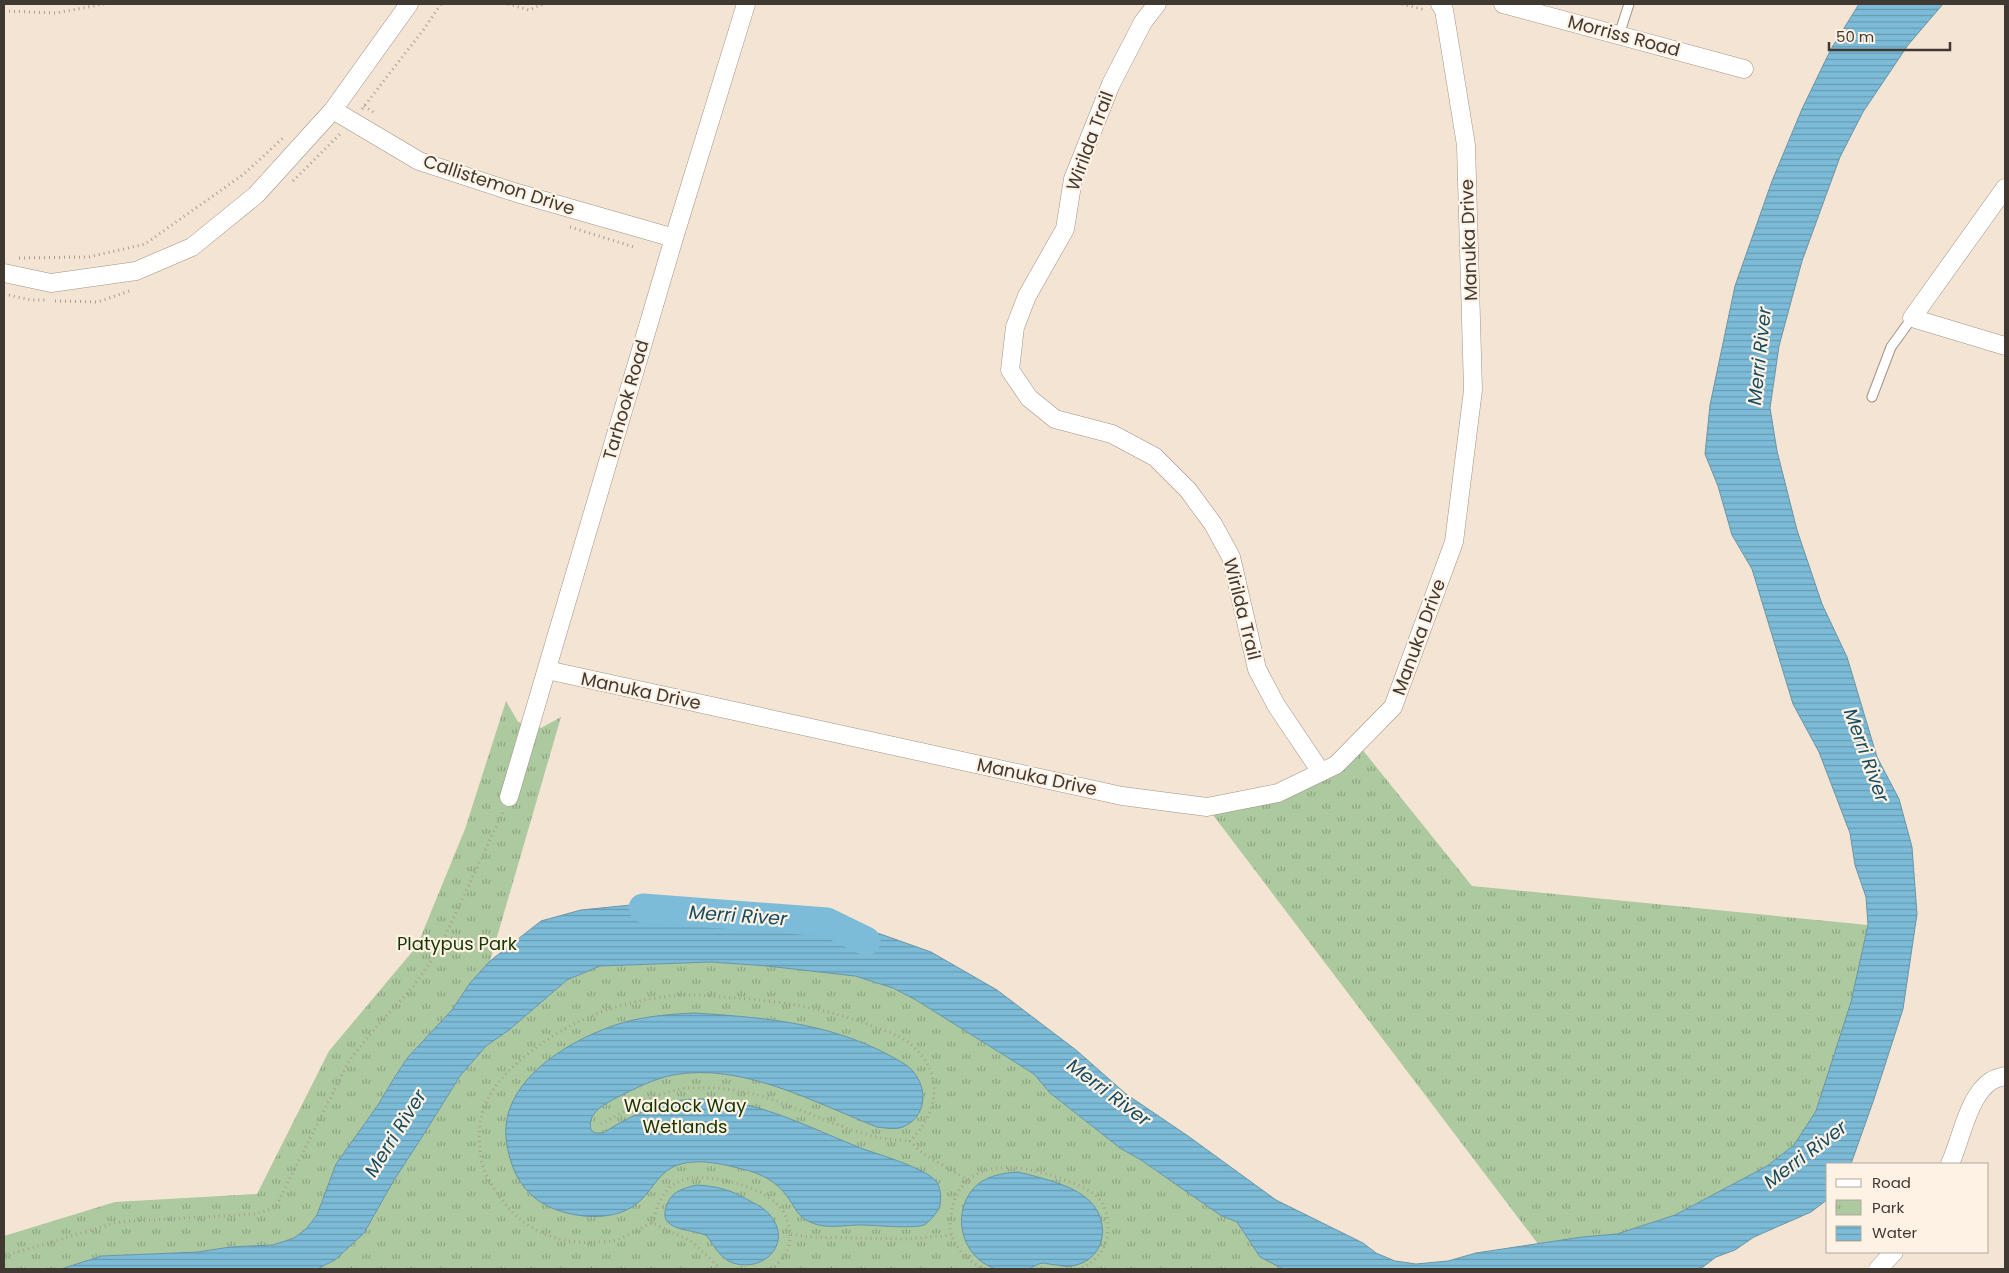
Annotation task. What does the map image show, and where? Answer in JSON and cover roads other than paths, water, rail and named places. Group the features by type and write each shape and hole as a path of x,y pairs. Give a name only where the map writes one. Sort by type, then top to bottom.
{"street":[{"path":"8,266 51,282 136,270 192,247 256,195 333,110 409,4"},
{"name":"Tarhook Road","path":"509,798 674,238 746,4"},
{"name":"Wirilda Trail","path":"1157,4 1143,22 1111,84 1073,179 1065,229 1027,296 1015,327 1010,370 1029,398 1055,418 1112,434 1155,457 1188,490 1213,524 1231,557 1257,669 1276,705 1321,772"},
{"name":"Morriss Road","path":"1504,4 1744,69"},
{"name":"Manuka Drive","path":"547,670 1122,796 1198,806 1207,807 1278,793 1336,765 1393,707 1454,542 1473,390 1466,145 1446,6"},
{"name":"Callistemon Drive","path":"333,110 419,161 518,193 674,238"},
{"path":"2005,188 1912,318 2005,346"},
{"path":"1950,1163 1972,1103 1990,1081 2005,1076"},
{"path":"1878,1269 1893,1253"}],"lane":[{"path":"1620,35 1629,4"},
{"path":"1872,397 1891,347 1912,318"}],"water":[{"path":"1859,4 1943,4 1908,45 1863,112 1840,157 1802,261 1779,346 1770,408 1777,451 1797,530 1822,604 1847,657 1877,757 1899,799 1912,847 1917,914 1903,1009 1852,1161 1851,1163 1826,1163 1826,1201 1811,1212 1754,1237 1735,1250 1716,1257 1703,1267 1697,1269 1283,1269 1260,1257 1237,1222 1220,1215 1141,1160 1120,1148 1050,1093 1034,1074 916,1000 893,988 855,976 711,962 600,966 567,980 509,1030 486,1046 460,1076 394,1180 364,1233 335,1260 317,1269 61,1269 102,1256 198,1252 230,1247 273,1245 294,1238 306,1229 317,1215 336,1164 378,1105 408,1057 452,1010 470,983 490,961 541,921 581,910 641,904 692,913 740,911 813,920 869,930 931,952 997,990 1076,1050 1126,1094 1276,1200 1363,1243 1376,1253 1395,1261 1416,1264 1448,1261 1476,1253 1582,1237 1617,1234 1675,1215 1767,1166 1794,1145 1816,1111 1851,1002 1868,925 1866,897 1855,865 1850,833 1819,752 1793,704 1752,569 1732,535 1718,486 1705,454 1710,405 1735,286 1772,181 1802,109 1831,49"},
{"path":"695,1013 776,1020 802,1025 853,1039 878,1050 903,1063 917,1077 923,1095 919,1113 912,1121 900,1128 877,1127 778,1087 752,1079 725,1074 699,1073 673,1075 658,1079 616,1098 597,1110 591,1119 591,1130 595,1133 603,1133 649,1109 688,1099 722,1100 743,1104 785,1117 922,1171 935,1180 939,1186 939,1208 933,1217 924,1225 911,1227 818,1225 802,1217 785,1193 774,1183 762,1176 734,1167 702,1162 686,1163 672,1167 631,1208 606,1216 565,1213 542,1203 528,1192 518,1178 511,1162 507,1145 506,1122 513,1101 525,1082 542,1065 562,1051 605,1029 642,1018"},
{"path":"1018,1172 1071,1188 1094,1205 1102,1226 1102,1237 1099,1247 1093,1256 1084,1262 1072,1266 1042,1263 1028,1269 1000,1270 982,1262 974,1254 967,1245 961,1222 966,1199 982,1181 1000,1174"},
{"path":"697,1185 730,1191 763,1208 776,1225 778,1235 777,1245 772,1253 756,1264 733,1263 721,1255 707,1236 677,1228 670,1224 666,1219 665,1212 670,1198 680,1190"}],"waterway":[{"name":"Merri River","path":"643,908 827,922 866,941"}],"park label":[{"name":"Platypus Park","path":"457,944"},
{"name":"Waldock Way Wetlands","path":"685,1116"}]}
